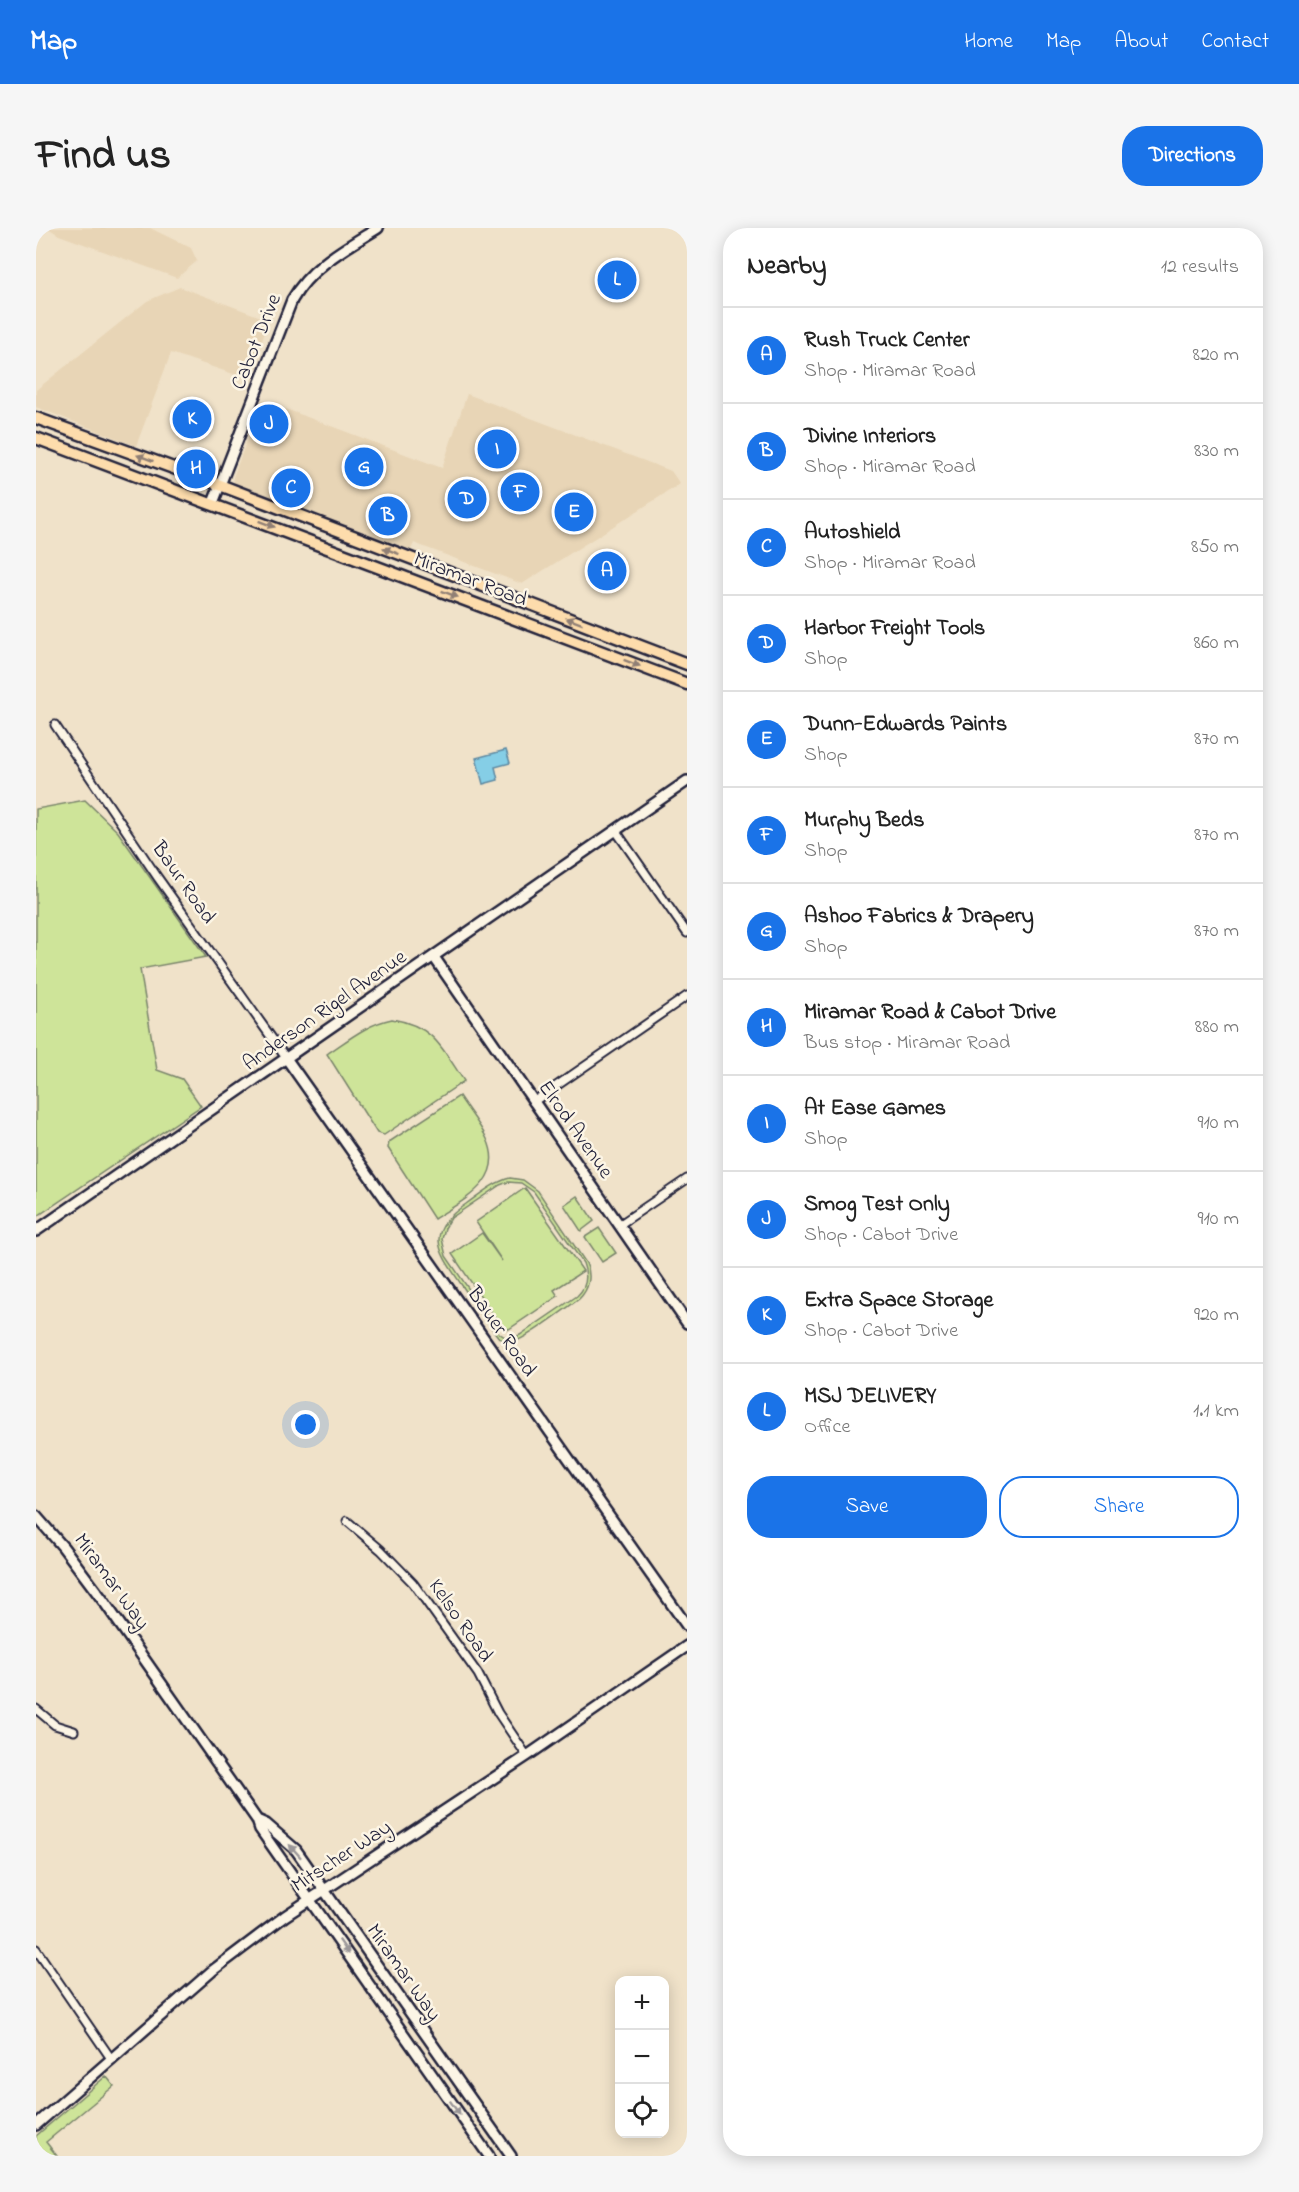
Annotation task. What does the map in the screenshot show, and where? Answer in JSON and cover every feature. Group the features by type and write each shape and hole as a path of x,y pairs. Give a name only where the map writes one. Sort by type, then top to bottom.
{"main road":[{"name":"Miramar Road","path":"36,418 220,485 687,664"},
{"name":"Miramar Road","path":"36,438 687,684"}],"street":[{"name":"Cabot Drive","path":"213,503 298,289 328,260 378,228"},
{"name":"Baur Road","path":"55,725 158,878 286,1058"},
{"name":"Anderson Rigel Avenue","path":"36,1231 687,781"},
{"path":"616,831 687,933"},
{"name":"Elrod Avenue","path":"434,957 687,1322"},
{"path":"534,1102 687,996"},
{"name":"Bauer Road","path":"286,1058 687,1626"},
{"path":"619,1225 687,1179"},
{"name":"Miramar Way","path":"36,1516 63,1547 105,1603 489,2156"},
{"name":"Kelso Road","path":"347,1521 381,1550 413,1583 478,1674 498,1713 527,1756"},
{"name":"Mitscher Way","path":"36,2125 212,1971 285,1916 527,1756 687,1646"},
{"path":"36,1709 56,1725 74,1731"},
{"name":"Miramar Way","path":"257,1820 266,1824 296,1850 511,2156"},
{"path":"36,1949 112,2060"}],"shaded area":[{"path":"48,228 150,228 191,248 197,261 177,278 59,235"},
{"path":"180,287 269,320 248,379 171,353 136,446 36,407 36,390 147,301"},
{"path":"467,394 671,471 680,484 522,584 414,543 410,552 239,488 234,483 233,477 262,400 442,468"}],"green space":[{"path":"85,800 118,832 206,957 140,969 157,1070 182,1079 201,1106 36,1217 36,809"},
{"path":"392,1019 418,1027 436,1040 464,1081 384,1135 377,1133 327,1054 366,1029"},
{"path":"459,1096 487,1139 491,1154 491,1167 479,1188 434,1219 388,1148 389,1142"},
{"path":"510,1178 523,1180 538,1191 586,1263 589,1277 587,1287 579,1299 536,1330 513,1342 499,1338 487,1322 446,1261 439,1242 444,1224 453,1214 498,1182","holes":["508,1182 521,1183 534,1192 583,1263 586,1281 577,1296 520,1335 509,1338 499,1333 446,1256 442,1239 451,1218 500,1185"]},
{"path":"525,1188 583,1271 554,1290 558,1296 509,1329 503,1329 452,1254 482,1233 502,1261 476,1222"},
{"path":"577,1196 594,1221 581,1231 564,1205"},
{"path":"599,1228 616,1253 602,1262 585,1237"},
{"path":"106,2076 114,2086 46,2142 57,2156 36,2156 36,2136"}],"water":[{"path":"506,750 510,763 495,767 498,780 483,784 476,758"}],"place":[{"name":"MSJ DELIVERY","path":"617,280"},
{"name":"Extra Space Storage","path":"192,419"},
{"name":"Smog Test Only","path":"269,424"},
{"name":"At Ease Games","path":"497,449"},
{"name":"Ashoo Fabrics & Drapery","path":"364,467"},
{"name":"Miramar Road & Cabot Drive","path":"196,469"},
{"name":"Autoshield","path":"291,488"},
{"name":"Murphy Beds","path":"520,492"},
{"name":"Harbor Freight Tools","path":"467,499"},
{"name":"Dunn-Edwards Paints","path":"574,512"},
{"name":"Divine Interiors","path":"388,516"},
{"name":"Rush Truck Center","path":"607,571"}]}
